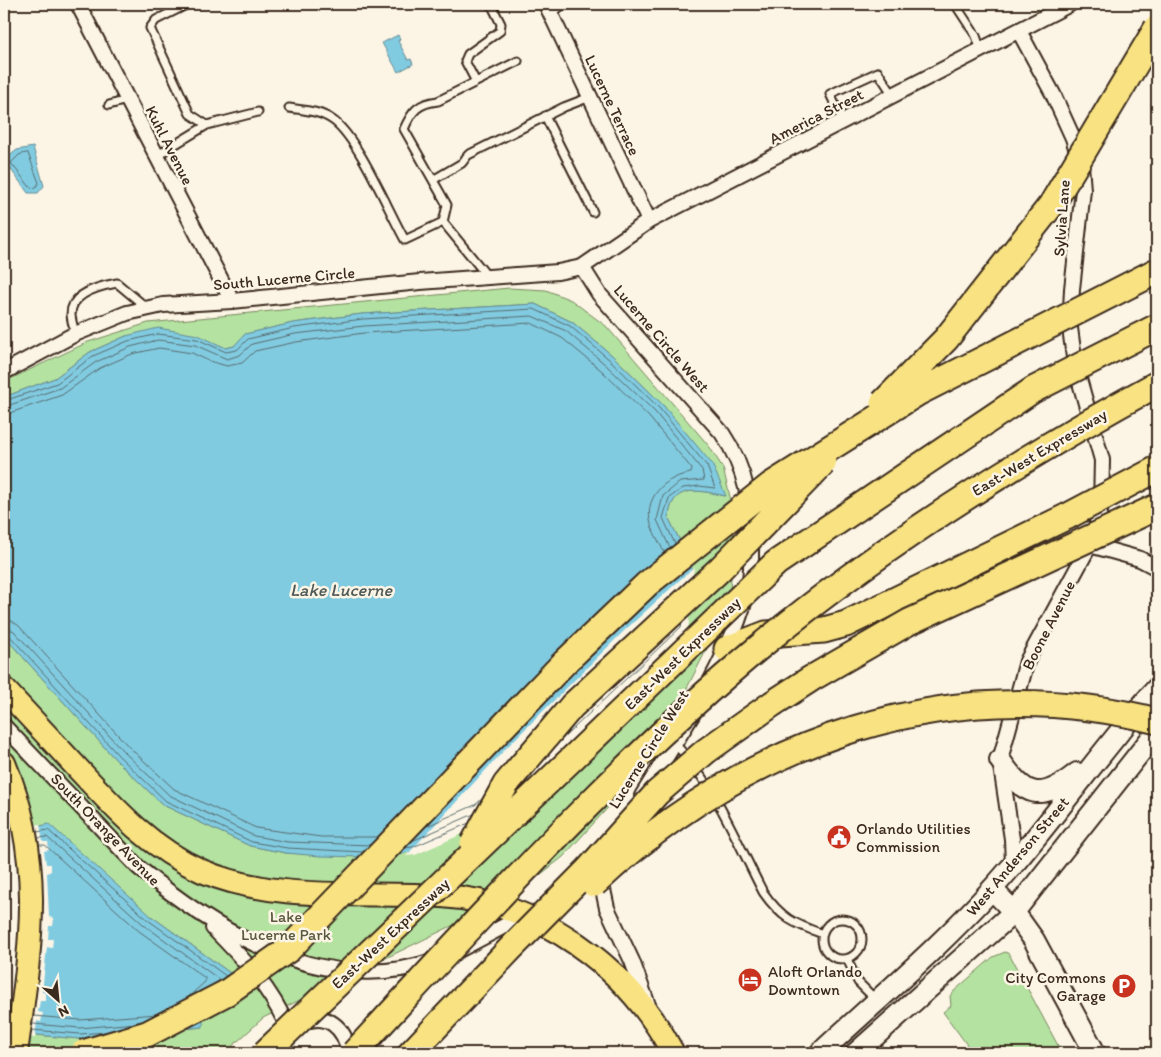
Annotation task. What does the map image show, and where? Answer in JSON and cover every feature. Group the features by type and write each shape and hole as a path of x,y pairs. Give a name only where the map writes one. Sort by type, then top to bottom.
{"highway":[{"path":"460,866 506,784 572,706 719,570 946,339 1052,204 1157,28"},
{"path":"83,1053 147,1034 226,993 289,948 565,662 647,584 771,484 920,392 1157,271"},
{"name":"East-West Expressway","path":"265,1053 776,563 1033,390 1157,327"},
{"name":"East-West Expressway","path":"354,1053 623,771 756,650 830,590 906,535 1057,439 1157,384"},
{"path":"727,649 766,634 824,630 846,624 1068,516 1157,469"},
{"path":"410,1053 588,870 657,792 706,751 812,678 909,622 1157,507"},
{"path":"513,946 568,907 610,868 682,813 746,772 800,747 825,738 857,727 923,711 973,706 1020,704 1072,706 1107,710 1157,722"}],"main road":[{"name":"West Anderson Street","path":"820,1053 963,919 992,889 1013,866 1100,755 1157,688"},
{"name":"South Orange Avenue","path":"4,689 132,825 168,853 202,871 254,888 314,894 443,896 469,899 524,915 566,937 601,962 655,1024 673,1053"},
{"name":"West Anderson Street","path":"856,1053 1014,912 1157,730"},
{"path":"1000,760 1022,788 1034,792 1054,789 1100,755"},
{"path":"4,763 23,823 29,857 32,916 17,1046"},
{"path":"992,889 1014,912 1034,940 1095,1053"}],"street":[{"name":"Kuhl Avenue","path":"78,4 232,301"},
{"name":"America Street","path":"582,266 649,221 1070,4"},
{"name":"Lucerne Terrace","path":"548,8 649,221"},
{"name":"Sylvia Lane","path":"1019,31 1054,94 1073,138 1080,165 1083,190 1072,289 1070,328 1075,365 1083,389"},
{"name":"South Lucerne Circle","path":"4,372 75,334 126,313 163,305 232,301 558,272 582,266"},
{"name":"Lucerne Circle West","path":"524,915 546,902 572,882 606,844 642,795 676,744 727,649 750,582 752,526 748,489 739,461 722,433 599,294 582,266"},
{"name":"Boone Avenue","path":"1013,866 1012,839 1000,760 1027,661 1090,545 1101,507 1102,460 1083,389"},
{"path":"1090,545 1140,559 1157,568"},
{"name":"South Orange Avenue","path":"4,726 138,867 197,912 259,948 284,957 327,967 375,971 403,969 453,953 524,915"},
{"path":"606,844 600,871 602,893 632,961 655,1024"},
{"path":"197,912 230,946 262,984 285,1019 290,1031"},
{"path":"276,1053 290,1031 304,1021 322,1018 338,1026 347,1039 349,1053"}],"lane":[{"path":"188,4 156,20 150,28 190,114 207,125"},
{"path":"476,82 465,60 468,54 500,31 501,24 490,4"},
{"path":"548,8 567,4"},
{"path":"956,4 976,36 981,50"},
{"path":"290,108 320,114 332,120 348,134 404,240 442,222 447,205 404,129 411,113 421,106 438,102 518,61"},
{"path":"843,121 830,94 878,72 893,96"},
{"path":"433,180 462,163 468,155 545,116 590,96"},
{"path":"109,105 128,100"},
{"path":"156,156 207,125 258,112"},
{"path":"545,116 593,212"},
{"path":"442,222 488,278"},
{"path":"75,334 70,314 76,299 99,286 117,283 148,308"},
{"path":"676,744 690,759 706,782 763,892 774,908 798,926 822,934"},
{"path":"836,920 849,920 860,928 862,934 861,947 858,953 847,959 835,958 826,951 822,940 825,928 836,920"},
{"path":"847,959 858,982 876,1000"}],"green space":[{"name":"Lake Lucerne Park","path":"509,288 546,290 571,300 606,326 709,446 723,468 731,501 734,542 730,590 721,621 655,751 613,802 563,857 513,896 263,1018 225,1053 4,1053 4,1032 80,1039 202,1027 203,1007 230,973 151,916 4,834 4,636 116,760 163,805 250,846 286,853 362,857 692,565 668,517 677,496 689,491 697,491 725,496 663,405 613,356 572,322 535,304 362,314 293,323 246,334 234,346 226,348 216,344 126,336 90,352 55,378 4,397 4,382 88,342 148,323"},
{"path":"1005,952 1009,954 1062,1053 973,1053 943,1012 951,1006 950,996 953,992 993,957"}],"water":[{"path":"398,35 400,39 398,41 408,60 411,59 413,64 398,72 382,43"},
{"path":"33,147 44,186 38,193 28,193 4,160 17,150"},
{"name":"Lake Lucerne","path":"535,304 572,322 613,356 663,405 712,464 726,496 697,491 683,493 677,496 673,502 668,517 692,565 687,629 414,852 362,857 286,853 250,846 163,805 116,760 4,636 4,397 55,378 90,352 126,336 158,328 198,335 226,348 234,346 245,334 293,323 362,314"},
{"path":"49,824 151,916 230,973 232,983 203,1007 203,1027 80,1039 4,1032 4,834"}],"pier":[{"path":"694,567 688,631 487,823 415,855 406,856 511,743 624,631"},
{"path":"40,824 43,842 48,842 49,850 44,851 46,864 51,864 51,871 47,873 49,917 54,918 53,926 49,926 48,939 53,939 52,948 47,947 42,992 46,993 45,1001 40,1001 38,1012 43,1013 41,1022 37,1021 35,1038 4,1035 4,963 6,945 4,945 4,915 7,915 6,878 4,878 4,831"}],"place":[{"name":"Orlando Utilities Commission","path":"839,837"},
{"name":"Aloft Orlando Downtown","path":"750,980"},
{"name":"City Commons Garage","path":"1124,986"}]}
